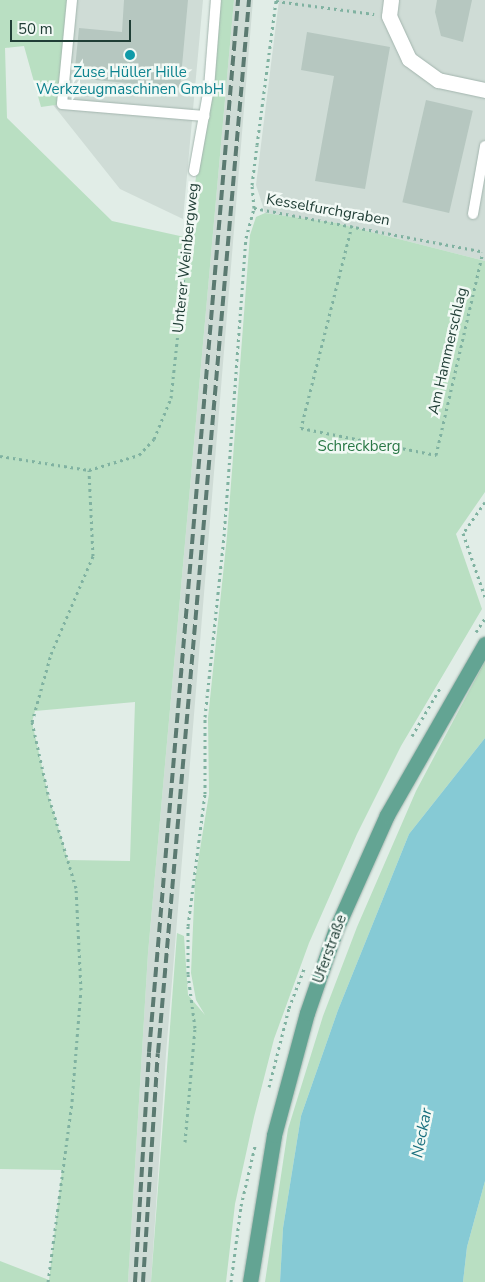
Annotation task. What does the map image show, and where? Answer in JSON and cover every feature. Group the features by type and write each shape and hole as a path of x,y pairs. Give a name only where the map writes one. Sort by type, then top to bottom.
{"main road":[{"name":"Uferstraße","path":"250,1282 274,1134 307,1013 336,928 387,815 485,644"}],"street":[{"path":"391,0 389,16 409,59 438,80 485,90"}],"lane":[{"path":"72,0 62,104 204,116"},
{"name":"Unterer Weinbergweg","path":"194,171 204,116 216,0"},
{"path":"473,214 485,146"}],"path":[{"path":"276,0 389,16"},
{"name":"Kesselfurchgraben","path":"276,0 256,153 254,208 352,225 484,252"},
{"name":"Unterer Weinbergweg","path":"89,470 139,455 154,439 164,419 171,398 194,171"},
{"path":"185,1142 195,1028 188,974 188,926 205,794 205,717 224,536 246,238 254,208"},
{"name":"Am Hammerschlag","path":"352,225 301,428 436,455 484,252"},
{"path":"0,456 89,470 93,556 51,654 32,722 48,794 76,888 81,990 72,1101 48,1282"},
{"path":"485,502 463,533 485,597"}],"shaded area":[{"path":"0,0 203,0 183,219 120,189 46,96 56,36"},
{"path":"234,0 253,0 166,1054 151,1282 128,1282 148,953"},
{"path":"279,0 485,0 485,261 336,223 265,213 256,185"}],"green space":[{"path":"0,0 72,0 62,104 41,107 24,46 5,48 7,118 112,221 189,238 216,0 234,0 148,953 128,1282 0,1282 0,1261 49,1280 62,1170 0,1169","holes":["135,702 130,861 68,860 48,794 32,722 35,711"]},
{"name":"Schreckberg","path":"265,213 336,223 485,261 485,492 456,534 482,609 401,746 357,834 309,943 274,1039 254,1117 235,1204 226,1282 151,1282 177,933 184,936 188,995 205,1015 196,1000 191,973 195,880 209,794 208,718 227,536 250,235 256,217"},
{"path":"485,661 485,738 409,834 338,1010 301,1116 283,1228 280,1282 265,1282 288,1129 323,1016 357,927 416,791"},
{"path":"485,1181 485,1282 463,1282 467,1247"}],"water":[{"name":"Neckar","path":"485,738 485,1181 467,1247 463,1282 280,1282 283,1228 301,1116 338,1010 409,834"}],"building":[{"name":"Zuse Hüller Hille Werkzeugmaschinen GmbH","path":"124,0 188,0 180,88 74,78 79,28 122,32"},
{"path":"437,0 472,0 463,42 441,36 435,12"},
{"path":"307,32 390,47 365,189 315,181 334,76 301,70"},
{"path":"426,100 473,111 449,213 402,202"}],"railway":[{"path":"135,1282 149,1052 238,0"},
{"path":"143,1282 158,1053 249,0"}],"place":[{"name":"Zuse Hüller Hille Werkzeugmaschinen GmbH","path":"130,55"}]}
